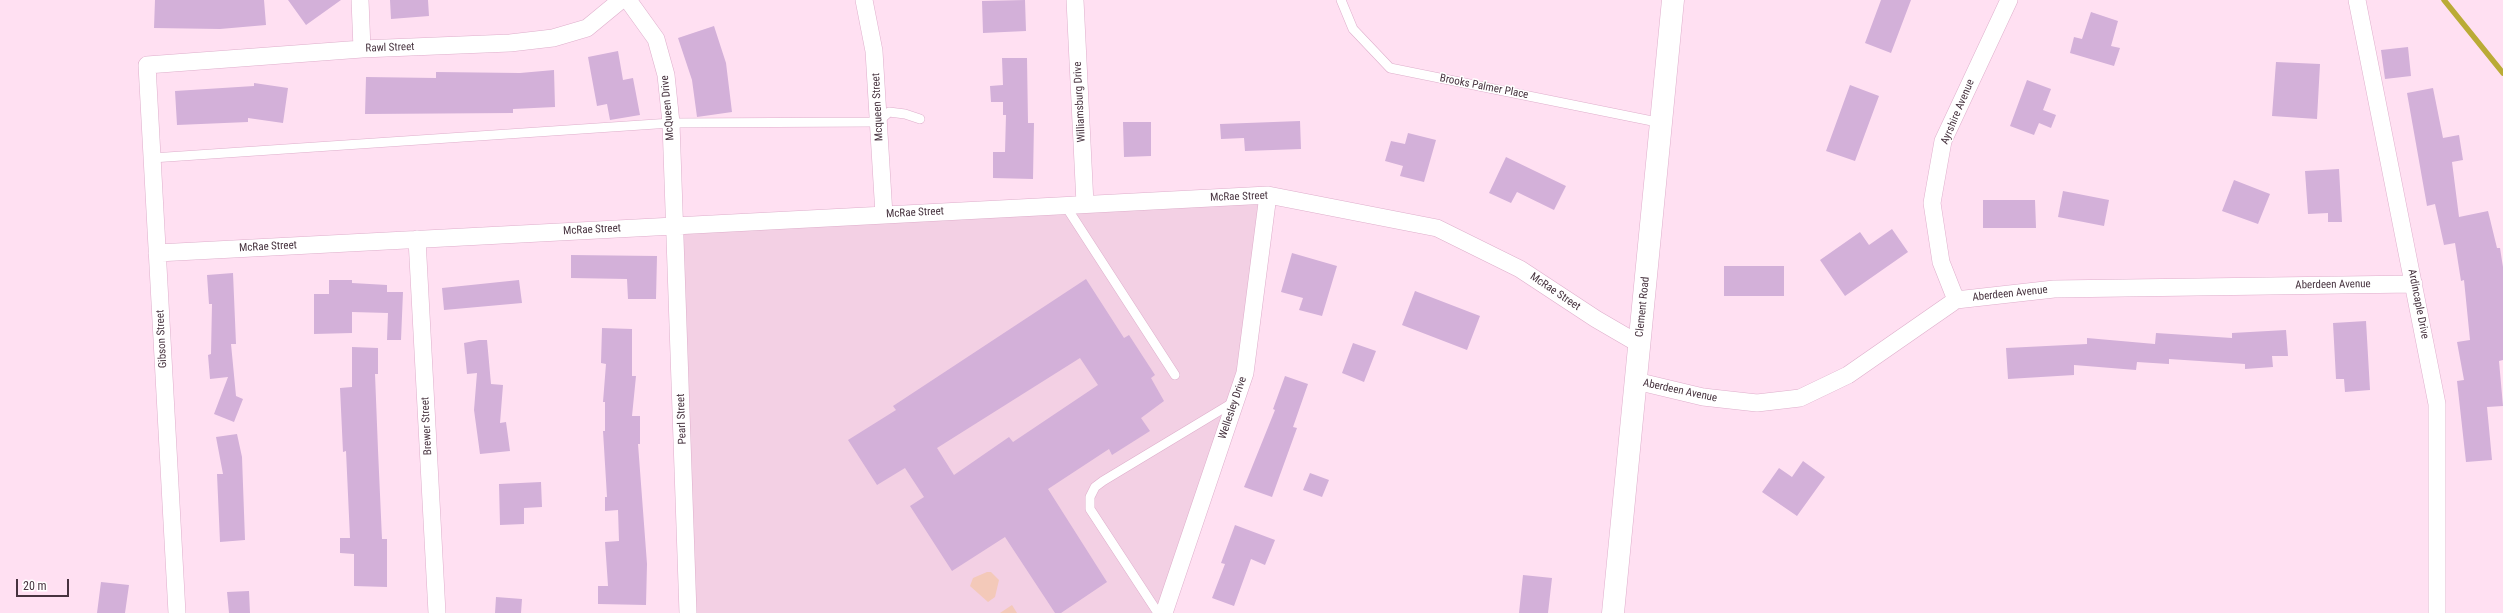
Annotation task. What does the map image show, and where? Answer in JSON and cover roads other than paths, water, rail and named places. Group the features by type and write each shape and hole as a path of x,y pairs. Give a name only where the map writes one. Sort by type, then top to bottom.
{"street":[{"path":"360,0 362,49"},
{"name":"Rawl Street","path":"147,65 362,49 510,43 553,38 587,28 621,0"},
{"name":"McQueen Drive","path":"628,0 656,39 666,75 671,123 675,226"},
{"name":"Mcqueen Street","path":"864,0 874,51 884,215"},
{"name":"Williamsburg Drive","path":"1075,0 1085,204"},
{"name":"Clement Road","path":"1613,613 1673,0"},
{"name":"Ayrshire Avenue","path":"1956,300 1941,262 1932,203 1943,142 2009,0"},
{"name":"Ardincaple Drive","path":"2357,0 2437,404 2437,613"},
{"name":"Gibson Street","path":"147,65 177,613"},
{"name":"McRae Street","path":"157,253 1268,195 1437,228 1520,268 1596,319 1639,344"},
{"name":"Wellesley Drive","path":"1164,613 1245,373 1268,195"},
{"name":"Pearl Street","path":"675,226 688,613"},
{"name":"Brewer Street","path":"417,239 438,613"},
{"name":"Aberdeen Avenue","path":"1636,381 1703,397 1757,403 1800,398 1848,375 1956,300 2054,289 2414,284"}],"lane":[{"name":"Brooks Palmer Place","path":"1341,0 1353,29 1390,68 1662,123"},
{"path":"152,158 671,123 878,122 889,112 905,114 920,119"},
{"path":"1065,205 1175,375"},
{"path":"1158,613 1090,509 1090,497 1094,487 1103,481 1235,401"}],"waterway":[{"path":"2444,0 2503,73"}]}
